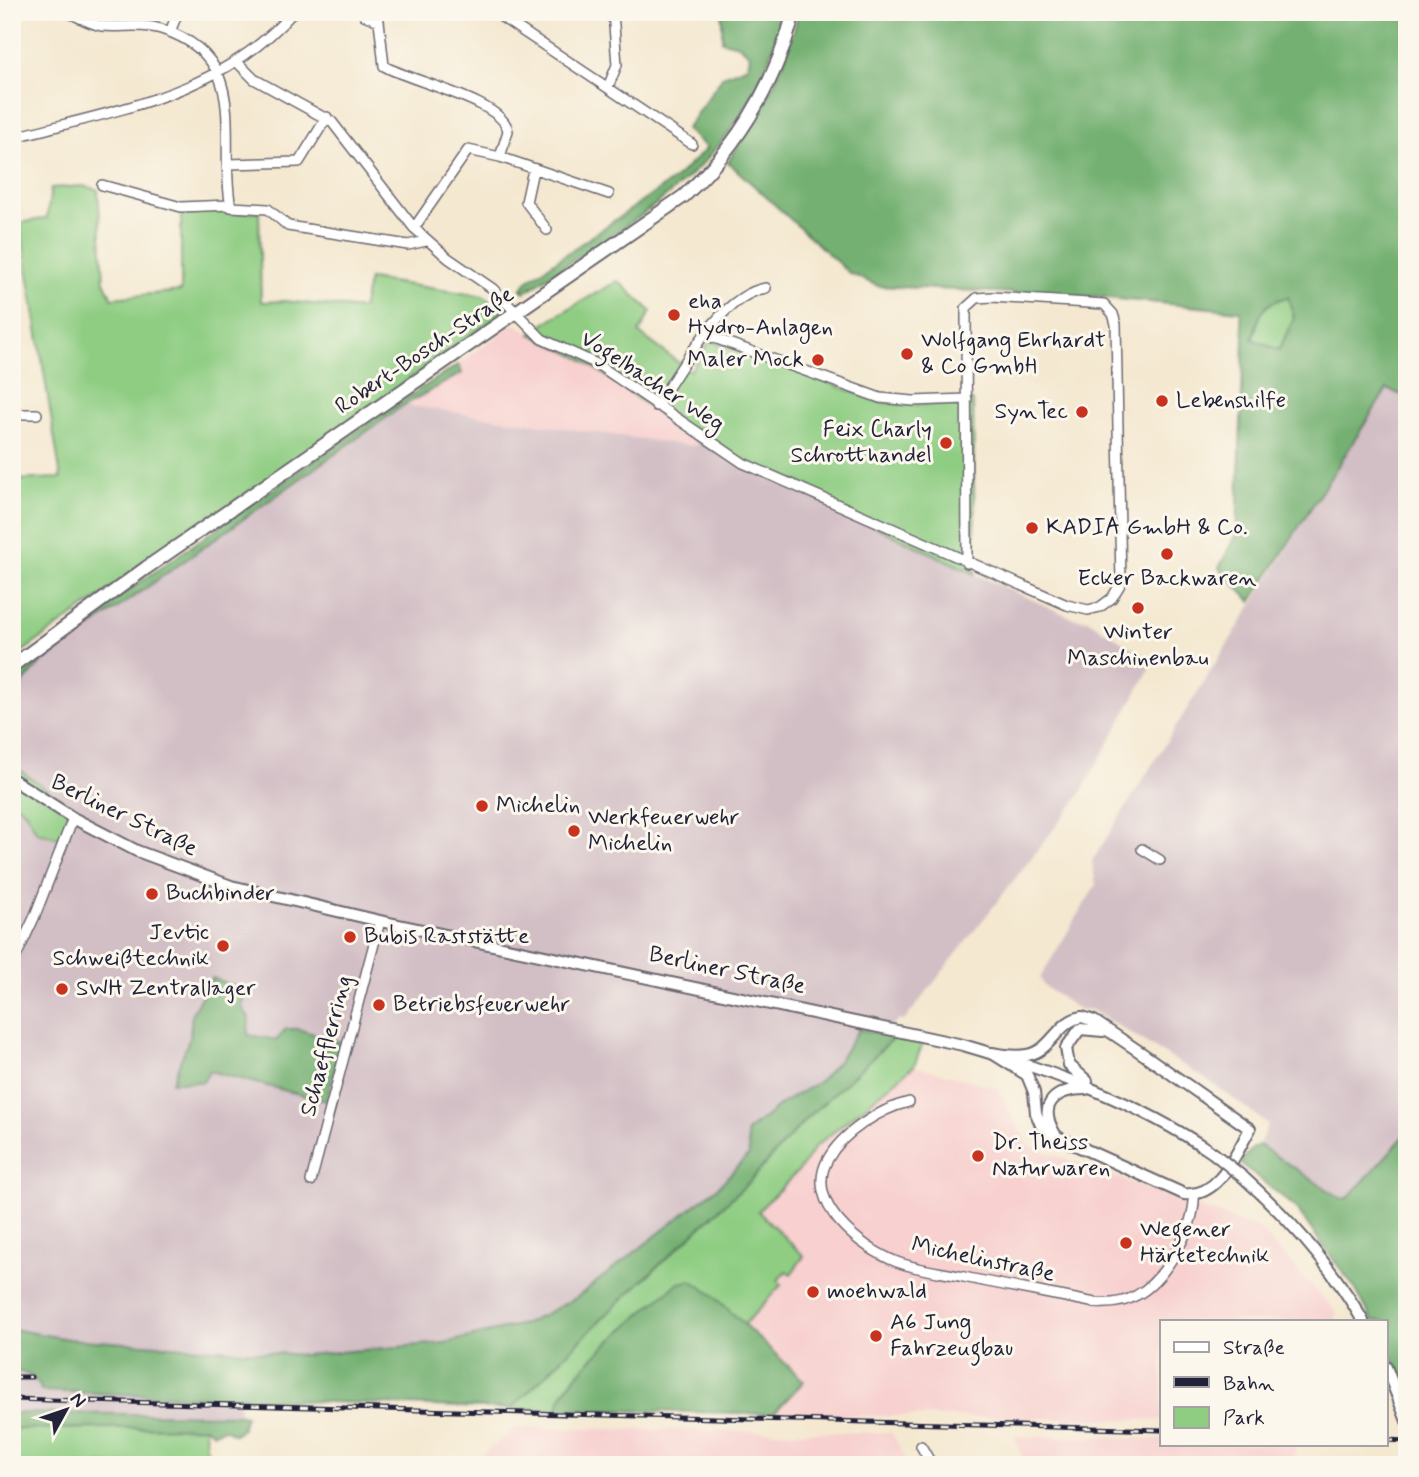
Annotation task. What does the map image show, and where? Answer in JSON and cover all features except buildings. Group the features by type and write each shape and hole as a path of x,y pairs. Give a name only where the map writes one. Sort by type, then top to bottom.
{"main road":[{"name":"Robert-Bosch-Straße","path":"12,666 146,568 662,213 702,178 738,135 761,100 778,64 794,12"}],"street":[{"path":"67,12 94,24 138,25 170,32 199,50 219,74 226,93 230,205"},
{"path":"170,32 178,12"},
{"path":"12,138 171,94 219,74 272,36 293,12"},
{"path":"494,12 692,144"},
{"path":"608,87 617,65 613,12"},
{"path":"364,15 379,21 384,66 458,96 502,118 508,131 500,157"},
{"name":"Vogelbacher Weg","path":"237,62 254,79 327,117 426,241 493,289 542,339 597,364 750,467 967,563 1081,609 1100,607 1118,591 1122,568 1116,324 1113,314 1104,304 1092,301 977,298 966,308 967,563"},
{"path":"228,164 299,162 327,117"},
{"path":"414,228 468,150 500,157 609,194"},
{"path":"533,170 526,202 547,230"},
{"path":"102,185 181,207 230,205 233,208 268,209 288,226 408,245 426,241"},
{"path":"656,406 706,335 738,299 766,288"},
{"path":"706,335 880,398 913,401 967,399"},
{"path":"12,414 37,414"},
{"name":"Berliner Straße","path":"12,779 73,818 137,851 206,878 380,921 937,1038 992,1053 1110,1095 1157,1118 1213,1153 1243,1177 1279,1211 1313,1249 1362,1320"},
{"path":"12,965 34,918 73,818"},
{"path":"1142,849 1160,860"},
{"name":"Schaefflerring","path":"312,1181 380,921"},
{"path":"1073,1018 1094,1021 1250,1129 1218,1181 1203,1193 1194,1195 1175,1190 1062,1140 1041,1125 1027,1075 992,1053 1032,1054 1049,1043 1073,1018"},
{"path":"1110,1095 1075,1073 1069,1065 1066,1048 1080,1029 1097,1029 1113,1034"},
{"path":"1062,1140 1049,1124 1049,1105 1053,1098 1071,1089 1110,1095"},
{"name":"Michelinstraße","path":"909,1102 883,1111 840,1144 827,1160 822,1177 825,1200 841,1223 861,1241 899,1263 1095,1303 1117,1302 1146,1289 1164,1269 1191,1224 1194,1195"},
{"path":"1388,1372 1406,1420"},
{"path":"921,1447 932,1465"}],"shaded area":[{"path":"514,323 540,341 582,359 701,444 690,446 404,405 462,373 458,365"},
{"path":"1387,389 1407,397 1407,1133 1348,1198 1342,1199 1259,1145 1268,1124 1209,1081 1092,1010 1078,1009 1044,986 1040,978 1096,885 1092,861"},
{"path":"404,405 690,446 701,444 975,574 1073,618 1087,620 1154,661 1078,798 904,1021 898,1020 883,1034 859,1029 839,1060 820,1081 781,1104 749,1155 717,1188 576,1298 528,1323 445,1343 304,1355 68,1339 12,1329 12,801 26,812 37,832 72,807 12,765 14,700 26,678 43,661","holes":["245,994 242,1008 249,1017 248,1035 277,1040 298,1029 341,1043 325,1101 208,1071 173,1081 190,1037"]},
{"path":"914,1066 998,1088 1027,1145 1259,1229 1337,1313 1334,1320 1160,1320 1160,1420 773,1414 804,1381 744,1325 781,1286 777,1280 786,1271 791,1274 758,1211 801,1168 815,1147"},
{"path":"12,1371 24,1371 35,1378 42,1391 240,1399 239,1415 12,1413"},
{"path":"516,1428 892,1433 908,1465 469,1465"},
{"path":"1015,1436 1160,1439 1160,1446 1296,1446 1291,1465 1024,1463"}],"green space":[{"path":"722,12 784,12 766,65 744,110 717,148 686,180 650,209 525,292 521,290 527,281 676,178 707,148 686,129 723,76 748,66 750,55 739,45 722,41"},
{"path":"798,12 1407,12 1407,397 1387,389 1251,602 1219,568 1237,532 1244,336 1240,311 1097,297 878,286 849,273 728,162 780,72 794,33","holes":["1288,297 1294,318 1279,350 1252,339 1262,311 1271,303"]},
{"path":"84,186 98,190 104,281 112,298 181,291 181,211 259,211 261,302 284,301 362,309 369,279 483,296 504,312 12,659 12,480 61,478 20,223 47,218 51,188"},
{"path":"618,281 651,311 639,333 690,371 710,341 882,402 916,405 973,401 975,574 701,444 582,359 531,334 554,317"},
{"path":"1288,296 1294,318 1279,350 1252,340 1266,306"},
{"path":"458,365 462,373 404,405 43,661 23,684 12,712 12,676 114,600 384,412"},
{"path":"12,765 72,807 60,838 37,832 26,812 12,801"},
{"path":"212,978 244,990 242,1008 249,1017 248,1035 277,1040 286,1029 298,1029 342,1043 326,1101 209,1071 203,1082 172,1082 190,1037 192,1013"},
{"path":"859,1029 895,1037 805,1120 749,1182 617,1304 511,1409 42,1391 30,1376 12,1371 12,1329 68,1339 304,1355 445,1343 528,1323 576,1298 717,1188 749,1155 747,1132 781,1104 820,1081 839,1060"},
{"path":"895,1037 923,1043 914,1066 815,1147 801,1168 758,1211 804,1256 791,1274 786,1271 778,1280 781,1285 744,1325 713,1295 647,1327 598,1357 579,1373 564,1391 558,1409 511,1409 617,1304 749,1182 805,1120"},
{"path":"1407,1133 1407,1388 1388,1348 1388,1320 1372,1320 1356,1290 1294,1206 1240,1163 1259,1145 1342,1199 1348,1198"},
{"path":"691,1280 713,1295 804,1381 773,1414 558,1409 563,1395 574,1379 608,1343 677,1284"},
{"path":"12,1413 246,1415 242,1429 234,1434 225,1429 213,1433 205,1427 12,1429"},
{"path":"205,1427 206,1447 213,1465 12,1465 12,1429"}],"railway":[{"path":"12,1377 31,1377"},
{"path":"12,1399 1160,1430"},
{"path":"1388,1440 1407,1441"}],"place":[{"name":"eha Hydro-Anlagen","path":"674,315"},
{"name":"Wolfgang Ehrhardt & Co GmbH","path":"907,354"},
{"name":"Maler Mock","path":"818,360"},
{"name":"Lebenshilfe","path":"1162,401"},
{"name":"SynTec","path":"1082,412"},
{"name":"Feix Charly Schrotthandel","path":"946,443"},
{"name":"KADIA GmbH & Co.","path":"1032,528"},
{"name":"Ecker Backwaren","path":"1167,554"},
{"name":"Winter Maschinenbau","path":"1138,608"},
{"name":"Michelin","path":"482,806"},
{"name":"Werkfeuerwehr Michelin","path":"574,831"},
{"name":"Buchbinder","path":"152,894"},
{"name":"Bubis Raststätte","path":"350,937"},
{"name":"Jevtic Schweißtechnik","path":"223,946"},
{"name":"SWH Zentrallager","path":"62,989"},
{"name":"Betriebsfeuerwehr","path":"379,1005"},
{"name":"Dr. Theiss Naturwaren","path":"978,1156"},
{"name":"Wegener Härtetechnik","path":"1126,1243"},
{"name":"moehwald","path":"813,1292"},
{"name":"A6 Jung Fahrzeugbau","path":"876,1336"}]}
